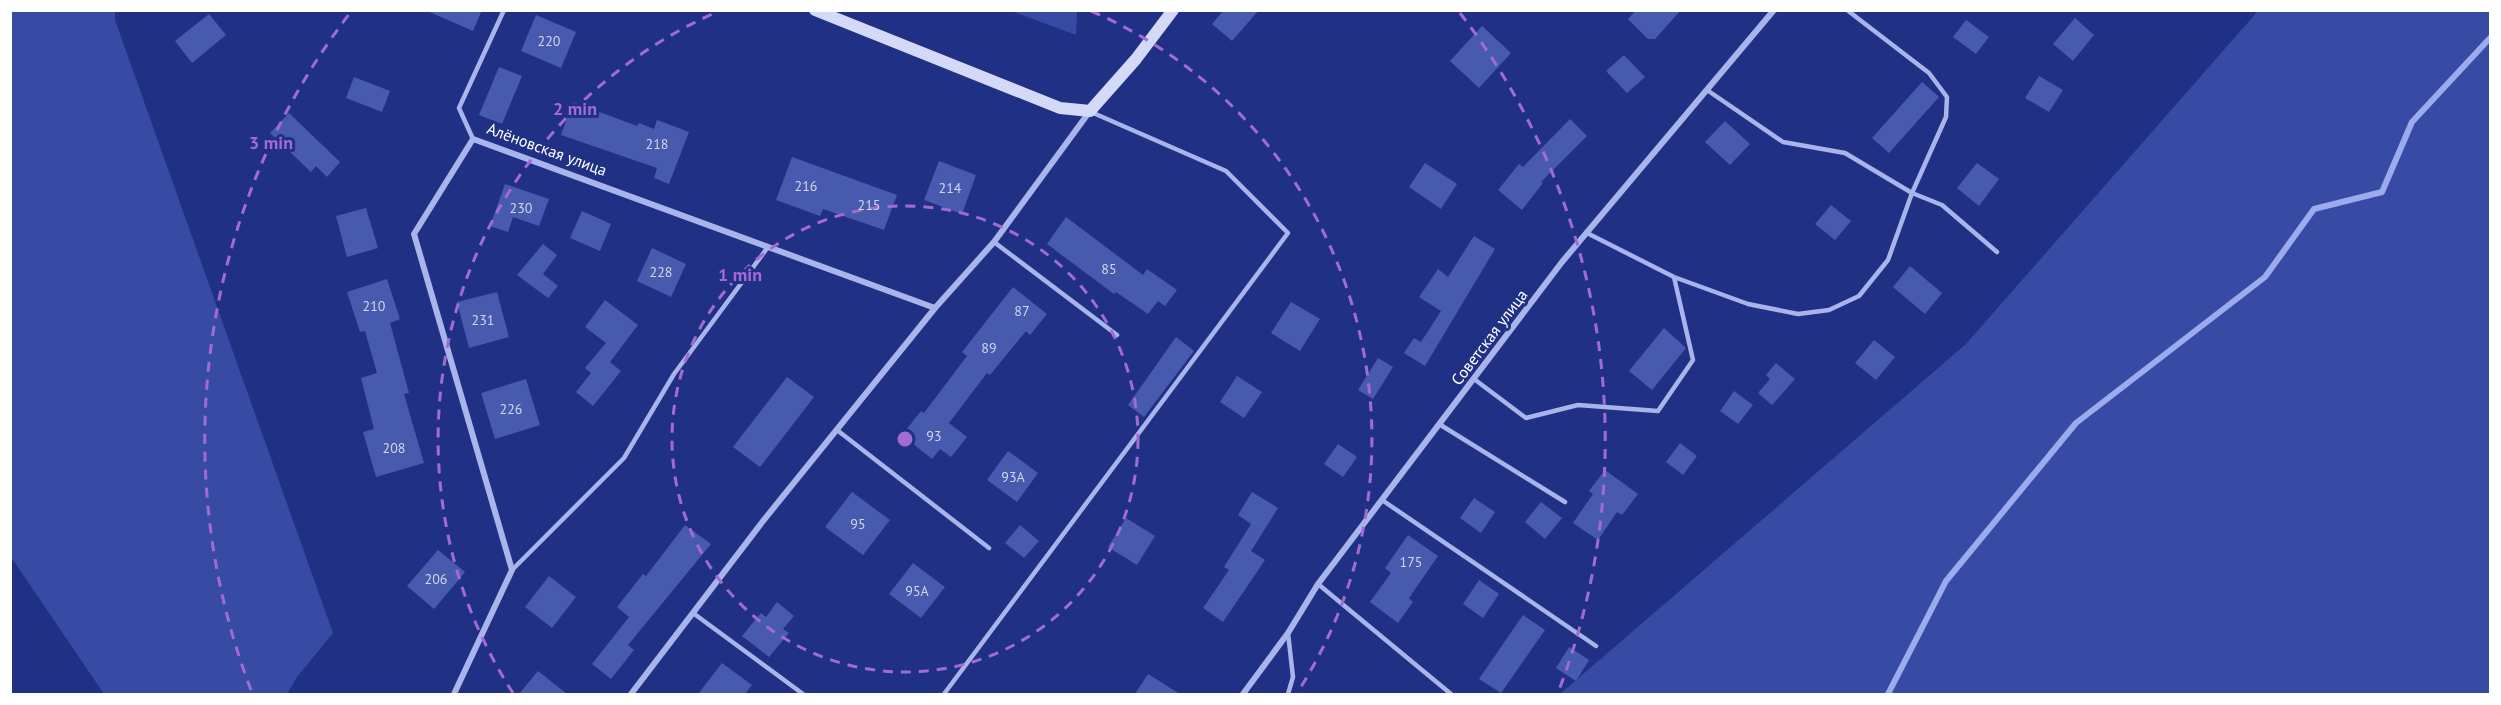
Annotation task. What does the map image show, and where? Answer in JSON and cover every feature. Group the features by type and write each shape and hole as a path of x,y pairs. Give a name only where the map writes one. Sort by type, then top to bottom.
{"street":[{"path":"815,10 1060,108 1090,111"},
{"path":"631,694 837,430 935,308 994,242 1090,111 1136,59 1173,10"},
{"name":"Советская улица","path":"1243,694 1288,633 1318,584 1587,232 1774,10"},
{"name":"Алёновская улица","path":"512,570 414,234 473,140 935,308"},
{"path":"454,694 512,570"}],"lane":[{"path":"473,140 459,108 504,10"},
{"path":"1587,232 1674,277 1748,304 1798,314 1829,310 1859,296 1888,260 1912,193 1946,117 1947,97 1929,73 1847,10"},
{"path":"1707,90 1783,142 1845,153 1912,193 1942,205 1997,252"},
{"path":"944,694 1288,233 1226,171 1090,111"},
{"path":"994,242 1117,335"},
{"path":"512,570 624,458 674,374 768,247"},
{"path":"1474,379 1526,418 1578,405 1658,411 1692,360 1674,277"},
{"path":"1439,424 1565,502"},
{"path":"837,430 989,548"},
{"path":"1382,500 1596,646"},
{"path":"1318,584 1451,694"},
{"path":"693,613 803,694"},
{"path":"1288,633 1293,677 1288,694"}],"shaded area":[{"path":"10,11 115,11 115,20 333,633 297,677 287,694 104,694 11,557"},
{"path":"1011,11 1077,11 1076,35"},
{"path":"2258,11 2490,11 2490,694 1560,694 1966,344"}],"building":[{"path":"425,10 482,10 473,31"},
{"path":"1224,10 1259,10 1232,41 1212,24"},
{"path":"1636,10 1681,10 1655,39 1648,39 1628,19"},
{"path":"209,14 226,35 192,63 175,41"},
{"path":"536,15 576,32 561,68 521,51"},
{"path":"2075,18 2094,35 2073,61 2053,44"},
{"path":"1966,20 1989,37 1976,54 1953,37"},
{"path":"1482,26 1511,53 1479,88 1450,61"},
{"path":"1624,55 1645,77 1627,93 1606,71"},
{"path":"499,67 522,76 502,124 479,115"},
{"path":"2039,76 2063,90 2049,112 2025,98"},
{"path":"354,77 390,91 382,112 346,98"},
{"path":"1922,82 1939,97 1889,153 1872,138"},
{"path":"573,102 637,126 639,123 654,129 657,120 689,132 669,184 654,178 657,168 561,135"},
{"path":"289,113 340,162 327,177 316,166 311,172 270,133"},
{"path":"1570,119 1587,136 1541,182 1543,183 1522,210 1498,190 1519,164 1523,167"},
{"path":"1725,121 1750,144 1730,165 1705,142"},
{"path":"792,157 897,195 884,230 823,209 820,216 776,200"},
{"path":"939,161 976,175 962,214 924,200"},
{"path":"1425,163 1457,184 1441,209 1409,187"},
{"path":"1977,163 1999,179 1979,206 1957,188"},
{"path":"505,184 549,199 539,226 513,217 508,232 490,226"},
{"path":"1831,205 1851,221 1835,240 1815,224"},
{"path":"366,208 378,248 347,257 336,216"},
{"path":"582,211 611,224 600,251 570,238"},
{"path":"1066,217 1143,275 1147,269 1177,290 1165,306 1158,301 1148,314 1116,292 1114,294 1047,244"},
{"path":"1474,236 1495,249 1425,366 1404,353 1414,338 1421,342 1441,311 1419,297 1438,269 1448,277"},
{"path":"543,244 557,255 543,274 558,286 548,298 517,275"},
{"path":"652,248 686,264 671,297 637,281"},
{"path":"1910,266 1942,293 1925,314 1893,287"},
{"path":"387,279 400,319 390,323 409,393 404,394 424,463 376,477 363,432 374,429 361,378 377,373 365,331 360,332 347,292"},
{"path":"1013,287 1047,314 1030,335 1026,331 990,375 987,373 949,423 967,437 951,457 940,449 932,459 902,435 921,411 924,413 967,356 962,352"},
{"path":"497,292 509,337 469,348 457,302"},
{"path":"605,300 638,325 610,362 621,371 593,406 576,392 591,373 585,368 606,343 585,327"},
{"path":"1291,302 1320,319 1300,351 1271,333"},
{"path":"1664,328 1686,348 1652,390 1629,371"},
{"path":"1176,337 1194,351 1144,417 1128,405"},
{"path":"1874,340 1895,357 1876,380 1855,363"},
{"path":"1378,358 1393,367 1373,399 1358,390"},
{"path":"1776,363 1795,379 1772,405 1758,393 1770,379 1766,375"},
{"path":"1237,376 1262,392 1244,418 1220,402"},
{"path":"787,377 814,397 760,467 733,447"},
{"path":"526,379 540,425 495,439 481,393"},
{"path":"1734,391 1753,405 1738,424 1720,411"},
{"path":"1680,443 1697,456 1683,475 1666,462"},
{"path":"1338,444 1357,457 1343,477 1324,464"},
{"path":"1008,451 1038,473 1017,502 987,480"},
{"path":"1605,470 1638,494 1622,515 1617,512 1598,540 1573,523 1593,494 1589,491"},
{"path":"852,492 890,520 863,555 825,527"},
{"path":"1252,492 1278,508 1251,551 1265,560 1223,622 1203,608 1229,570 1224,567 1251,524 1238,515"},
{"path":"1474,498 1495,512 1481,533 1460,518"},
{"path":"1541,502 1562,518 1545,539 1525,522"},
{"path":"1126,518 1155,536 1137,565 1108,547"},
{"path":"685,525 711,544 628,645 634,650 611,679 592,664 629,617 617,607 643,574 646,576"},
{"path":"1020,525 1039,541 1024,558 1005,543"},
{"path":"1408,535 1438,556 1409,598 1413,602 1398,623 1370,602 1391,573 1385,568"},
{"path":"438,550 465,572 434,609 407,586"},
{"path":"913,563 945,587 921,618 889,594"},
{"path":"549,576 576,597 552,628 525,607"},
{"path":"1479,580 1499,594 1483,618 1463,604"},
{"path":"777,602 794,616 783,629 789,633 769,657 742,636 761,613 766,617"},
{"path":"1523,615 1545,630 1501,693 1479,679"},
{"path":"1569,647 1589,660 1576,681 1556,668"},
{"path":"722,663 752,685 745,694 698,694"},
{"path":"538,671 567,694 519,694"},
{"path":"1148,674 1180,694 1135,694"}],"waterway":[{"path":"1888,694 1946,581 2076,423 2265,277 2314,209 2382,192 2412,122 2490,38"}]}
